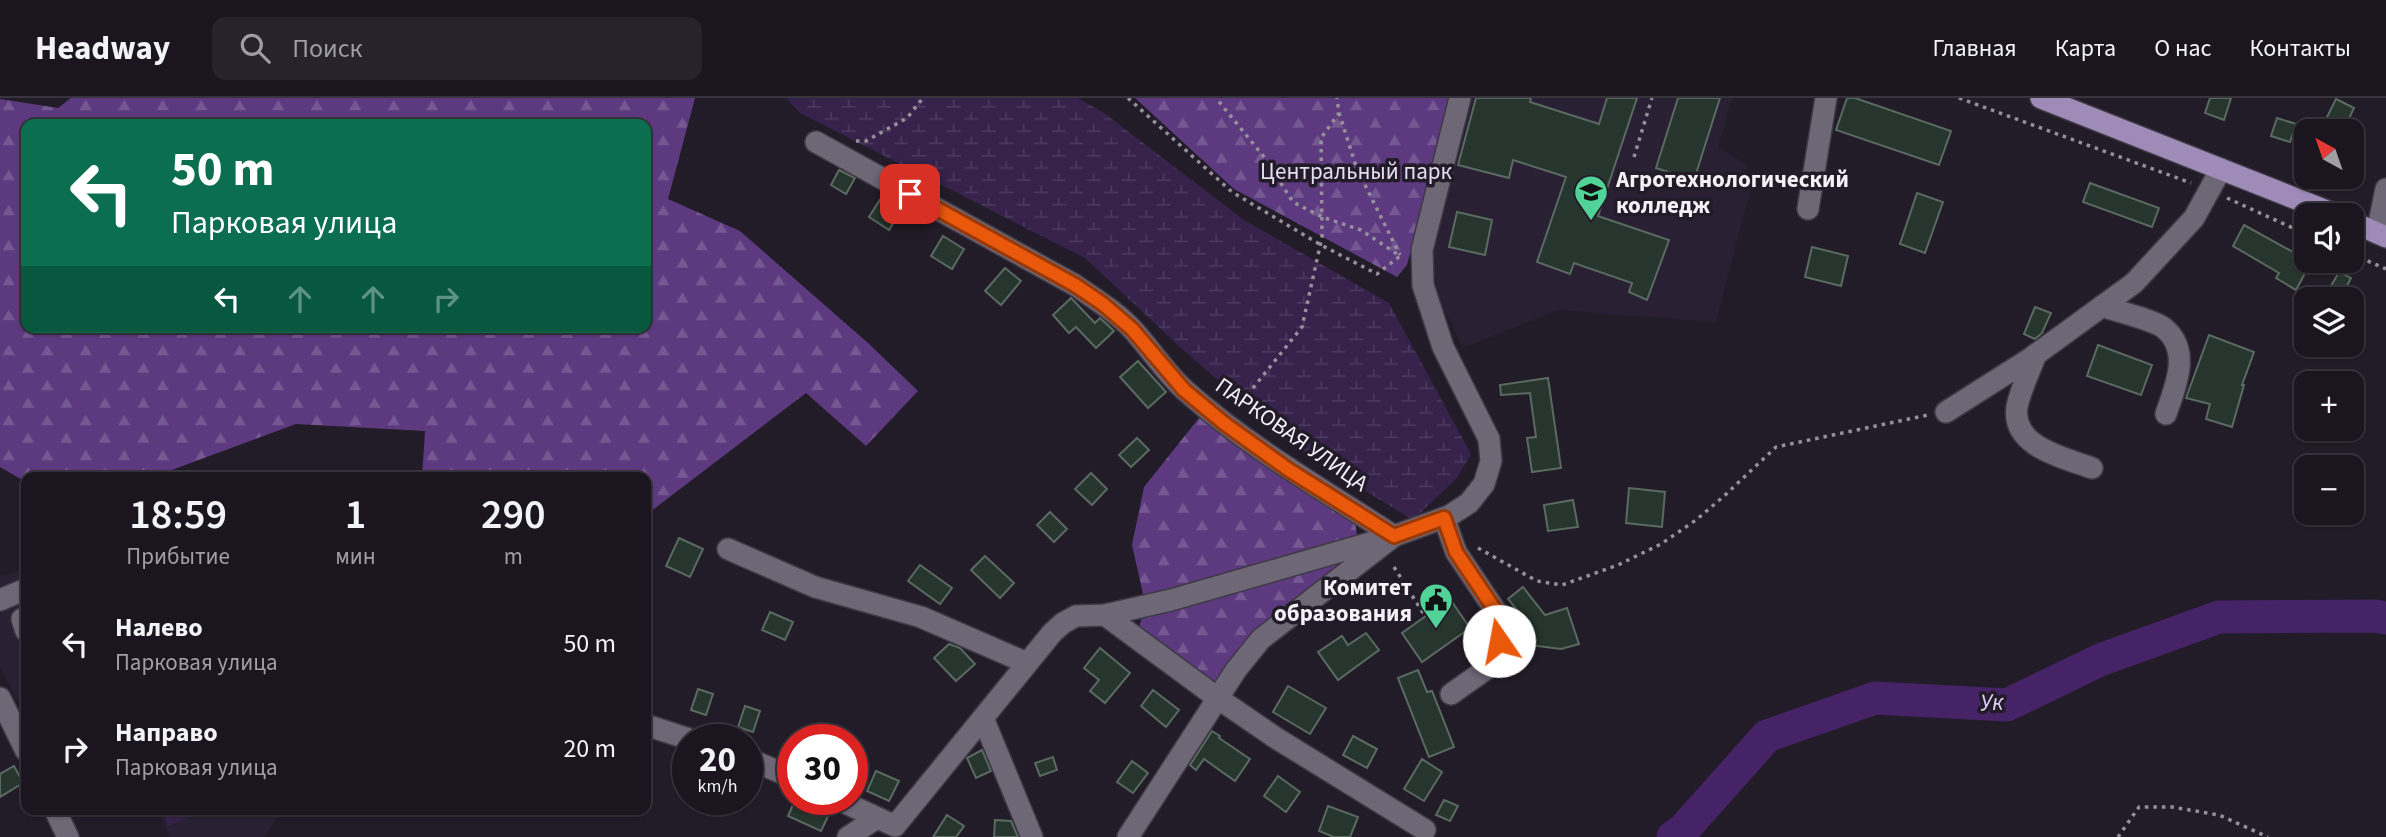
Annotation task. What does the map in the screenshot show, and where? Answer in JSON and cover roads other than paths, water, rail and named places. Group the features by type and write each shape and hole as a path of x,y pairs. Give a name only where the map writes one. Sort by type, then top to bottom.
{"main road":[{"path":"2041,98 2307,203"},
{"path":"2364,227 2381,235"}],"street":[{"path":"848,837 888,827 1027,663 1063,623 1076,616 1105,615 1171,600 1394,536 1444,518 1469,503 1484,484 1491,461 1489,439 1443,347 1423,285 1422,250 1460,98"},
{"path":"1808,209 1826,98"},
{"name":"ПАРКОВАЯ УЛИЦА","path":"816,142 1075,285 1103,304 1132,329 1184,390 1225,424 1289,470 1394,536"},
{"path":"1946,412 2036,354 2134,283 2194,218 2221,169"},
{"path":"2381,235 2386,189"},
{"path":"2102,306 2163,328 2174,341 2180,360 2179,375 2166,414"},
{"path":"2036,354 2017,408 2022,431 2029,440 2045,450 2092,468"},
{"path":"1444,518 1456,552 1495,610 1499,641 1485,670 1451,694"},
{"path":"1129,837 1236,670 1261,639 1394,536"},
{"path":"728,549 815,587 921,617 1027,663"},
{"path":"0,600 21,591"},
{"path":"1105,615 1219,699 1424,830"},
{"path":"0,698 21,741"},
{"path":"983,718 1032,837"},
{"path":"651,727 672,733"},
{"path":"57,815 68,837"},
{"path":"866,815 888,827"}],"waterway":[{"name":"Ук","path":"1673,837 1684,829 1767,736 1875,698 2007,705 2100,660 2219,617 2386,618"}],"place":[{"name":"Агротехнологический колледж","path":"1591,222"},
{"name":"Комитет образования","path":"1436,630"}],"park label":[{"name":"Центральный парк","path":"1356,171"}]}
